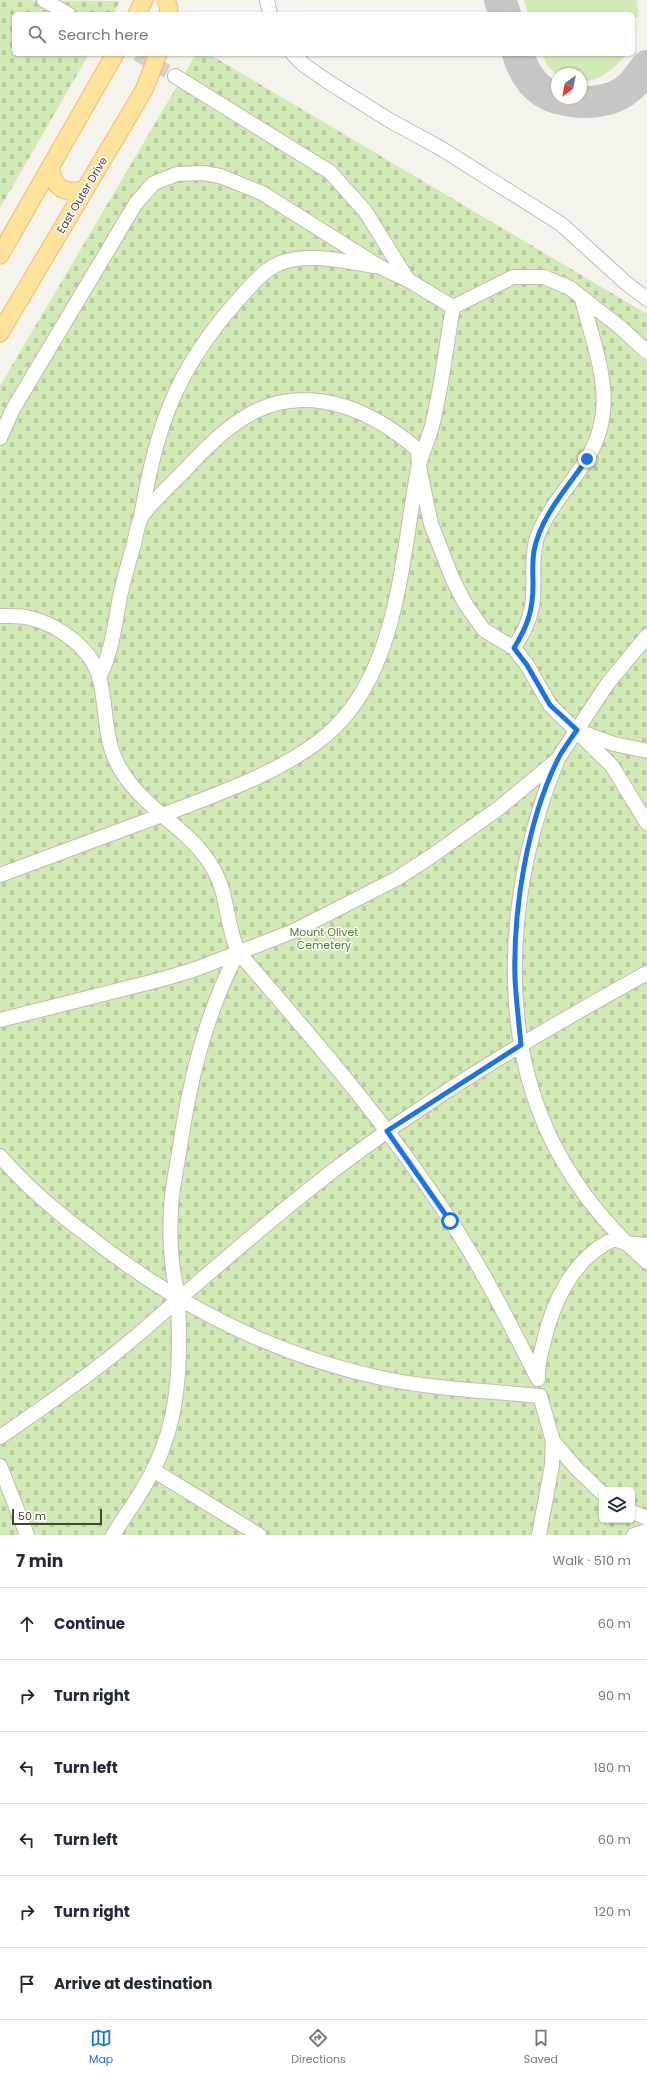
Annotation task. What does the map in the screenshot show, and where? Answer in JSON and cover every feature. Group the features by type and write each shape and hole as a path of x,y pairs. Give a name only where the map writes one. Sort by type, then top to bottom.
{"main road":[{"path":"138,12 144,0"},
{"path":"166,0 169,8 168,12"},
{"path":"0,255 114,56"},
{"name":"East Outer Drive","path":"0,333 144,90 157,56"},
{"path":"50,169 54,181 61,190 71,192 85,190"}],"lane":[{"path":"44,0 65,12"},
{"path":"267,0 270,12"},
{"path":"295,56 304,65 330,83 390,120 442,149 561,224 626,283 647,299"},
{"path":"175,76 330,172 365,211 408,280"},
{"path":"0,438 13,408 136,203 154,184 164,178 177,174 203,173 220,176 262,193 380,267 408,280 453,307"},
{"path":"99,678 111,648 123,581 141,516 150,465 158,438 183,375 201,346 251,286 268,270 278,264 305,258 380,267"},
{"path":"453,307 513,277 544,277 557,281 570,288 582,299 620,327 647,352"},
{"path":"514,648 526,628 532,607 534,552 539,532 587,459 603,423 605,397 582,299"},
{"path":"0,874 162,815 224,790 290,760 313,746 333,729 348,712 364,689 378,659 393,609 419,467 432,426 453,307"},
{"path":"141,516 203,451 228,430 260,409 277,402 292,399 313,399 357,410 382,423 400,434 418,450 419,467 431,524 453,580 466,605 484,630 514,648 527,665 550,705 612,766 647,823"},
{"path":"0,616 30,617 45,623 79,645 91,661 99,678 111,749 119,767 134,790 191,841 210,862 223,891 228,925 238,952 387,1131 450,1221 509,1322 537,1376 540,1396 554,1441 575,1467 599,1490"},
{"path":"647,636 608,683 557,760 532,835 523,870 519,905 515,978 521,1045 535,1099 546,1129 583,1193 626,1244 647,1262"},
{"path":"577,730 614,744 647,751"},
{"path":"0,1020 163,979 196,969 301,928 396,879 430,857 499,808 557,760"},
{"path":"113,1535 153,1470 162,1451 170,1426 176,1394 180,1359 178,1298 172,1267 171,1206 182,1128 188,1096 208,1019 223,981 238,952"},
{"path":"0,1437 91,1373 141,1332 232,1251 320,1181 387,1131 521,1045 647,973"},
{"path":"0,1156 56,1212 119,1261 178,1298 268,1344 343,1368 386,1379 423,1385 540,1396"},
{"path":"537,1376 546,1328 554,1307 566,1283 590,1253 603,1244 614,1239 626,1244 647,1245"},
{"path":"539,1535 552,1465 554,1441"},
{"path":"0,1466 27,1535"},
{"path":"153,1470 259,1535"},
{"path":"635,1513 647,1518"},
{"path":"634,1535 647,1531"}],"green space":[{"path":"0,0 120,1 114,12 12,12 12,56 88,56 0,208"},
{"path":"524,0 637,0 639,17 635,18 635,12 527,12"},
{"name":"Mount Olivet Cemetery","path":"195,56 212,56 647,314 647,1535 0,1535 0,386"},
{"path":"543,56 624,56 612,69 600,77 588,81 587,68 551,69 547,65"}],"taxiway":[{"path":"500,0 504,12"},
{"path":"519,56 527,75 537,87 551,95"},
{"path":"587,102 606,100 623,92 631,86 647,66"}],"tunnel":[{"path":"140,56 175,76"}],"route":[{"path":"450,1221 387,1131 478,1071 521,1045 515,978 518,912 523,870 549,780 557,760 577,730 563,719 550,705 527,665 514,648 526,628 532,607 534,552 539,532 587,459"}]}
